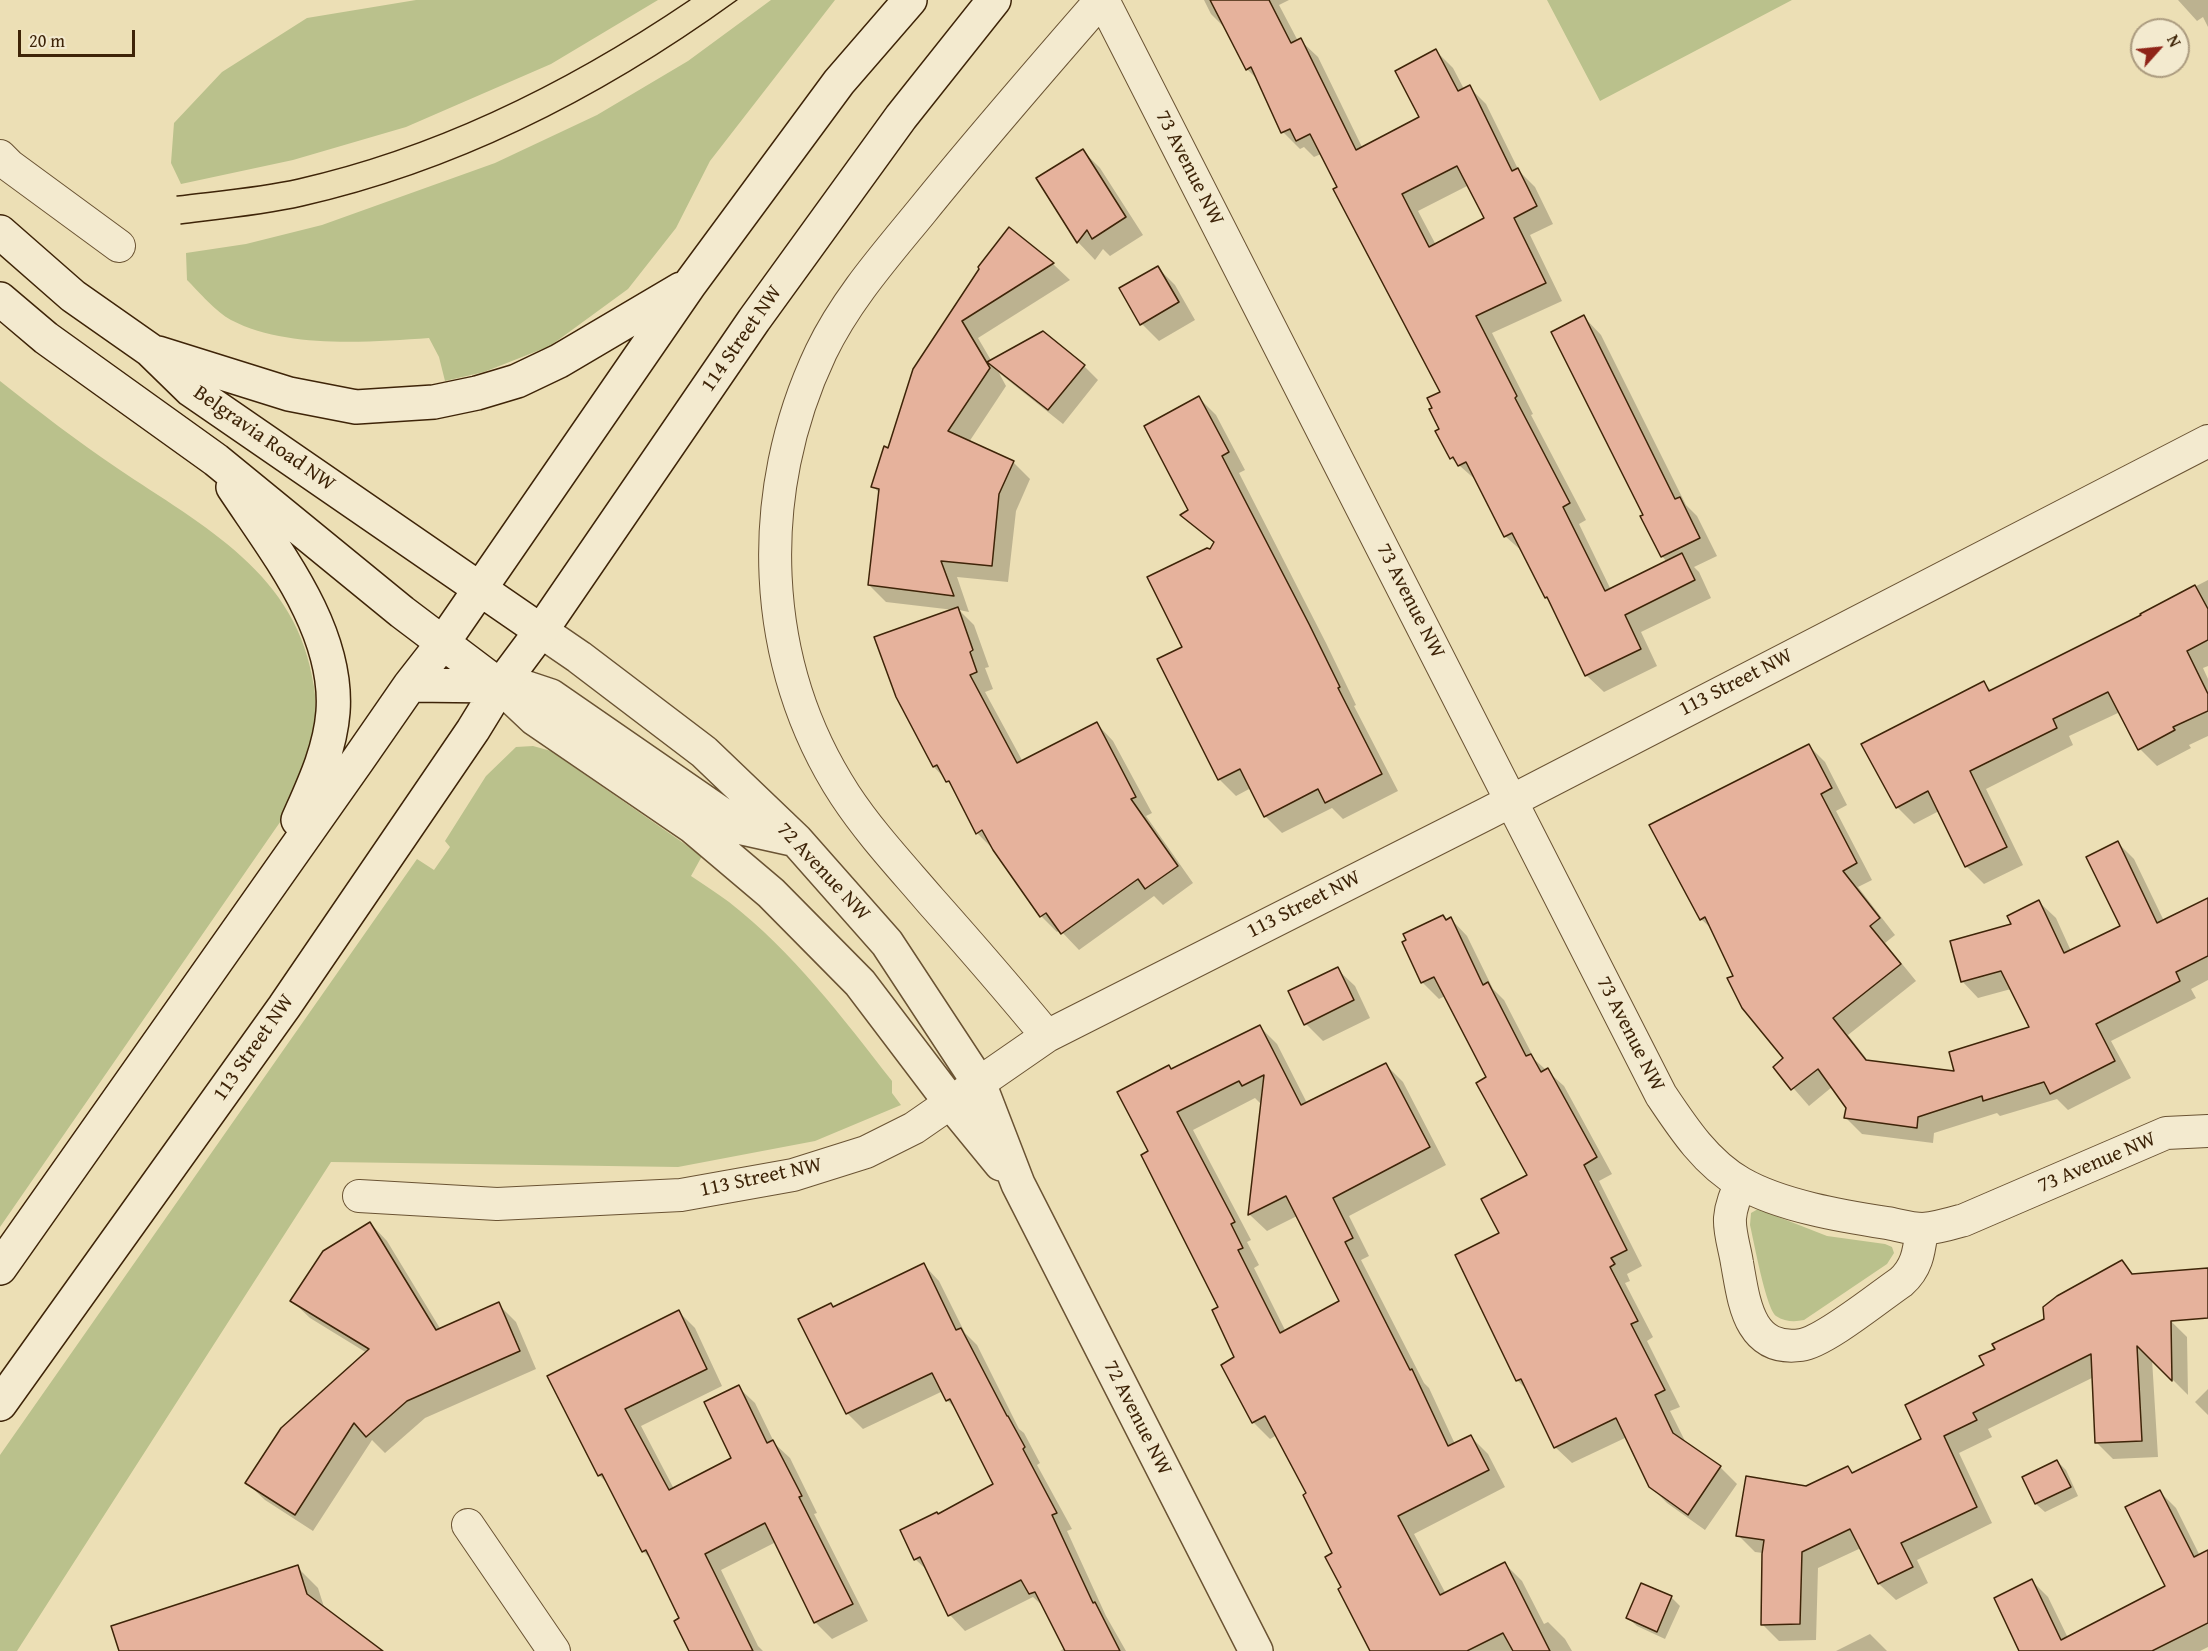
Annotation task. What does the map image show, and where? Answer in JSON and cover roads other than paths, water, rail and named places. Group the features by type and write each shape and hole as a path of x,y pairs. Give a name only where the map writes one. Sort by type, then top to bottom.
{"main road":[{"path":"0,1268 410,685 442,644 690,284 839,82 910,0"},
{"name":"114 Street NW","path":"500,686 541,631 761,310 901,117 994,0"},
{"name":"Belgravia Road NW","path":"0,232 73,296 150,350 191,390 541,631"},
{"path":"150,350 289,394 356,407 434,402 477,393 517,381 559,361 690,284"},
{"path":"0,299 46,338 216,460 442,644 500,686"},
{"path":"216,460 311,608 330,664 333,712 321,768 270,883"},
{"name":"72 Avenue NW","path":"541,631 704,752 796,840 887,943 979,1083 1018,1184 1256,1651"},
{"path":"410,685 526,688 551,696 742,828 796,840"},
{"name":"72 Avenue NW","path":"500,686 535,719 693,827 771,893 860,983 951,1103 1018,1184"},
{"name":"113 Street NW","path":"0,1404 284,1006 473,730 500,686"}],"street":[{"path":"1047,1036 871,832 844,794 821,753 802,710 788,665 779,619 775,584 776,511 791,432 804,393 822,350 845,310 872,272 979,141 1102,0"},
{"name":"73 Avenue NW","path":"1102,0 1661,1095 1684,1130 1707,1155 1741,1183 1764,1194 1830,1213 1922,1229 1964,1220 2166,1133 2208,1131"},
{"path":"0,156 10,166 119,246"},
{"name":"113 Street NW","path":"359,1196 498,1204 681,1195 793,1175 866,1152 914,1128 1047,1036 1512,800 2208,441"},
{"path":"1741,1183 1733,1201 1730,1221 1746,1309 1751,1323 1762,1334 1786,1345 1814,1342 1901,1282 1910,1274 1915,1264 1922,1229"},
{"path":"468,1525 554,1651"}],"tram line":[{"path":"177,196 298,179 402,149 503,107 551,83 599,57 690,0"},
{"path":"181,224 303,206 362,191 476,150 584,97 687,35 737,0"}]}
